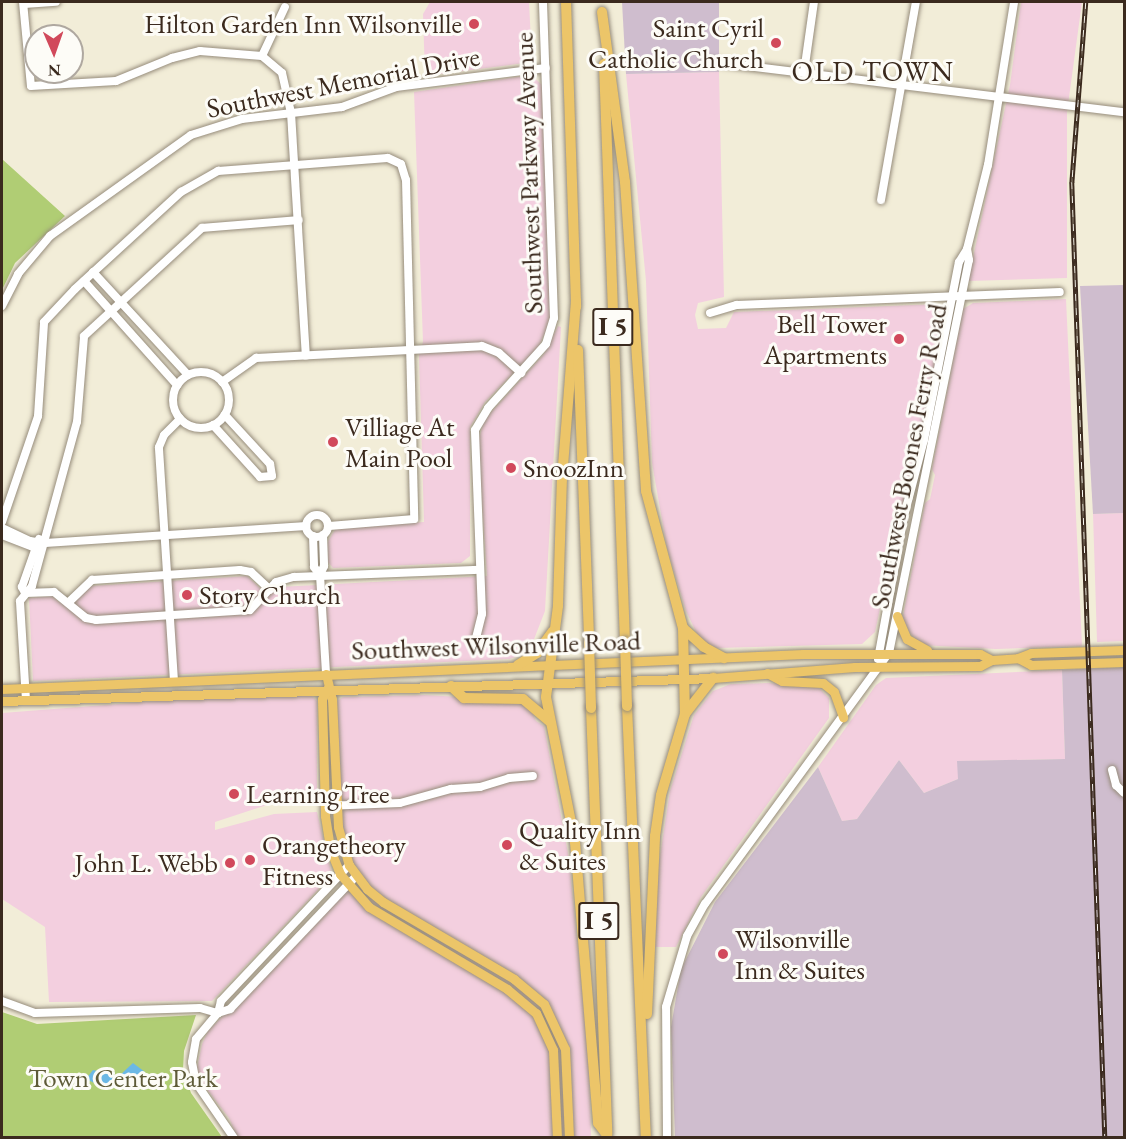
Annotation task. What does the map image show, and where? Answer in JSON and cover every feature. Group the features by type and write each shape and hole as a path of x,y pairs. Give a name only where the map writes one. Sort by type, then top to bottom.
{"highway":[{"name":"I 5","path":"566,2 607,1136"},
{"name":"I 5","path":"602,7 625,182 646,491 683,628 686,660 685,714 668,766 655,836 650,988 644,1044"},
{"name":"I 5","path":"602,7 627,706 644,1044 646,1137"},
{"name":"I 5","path":"576,301 556,626 548,685 551,724 575,842 598,1123 607,1136"},
{"path":"518,665 538,652 556,626"},
{"path":"683,628 704,647 724,658"},
{"name":"I 5","path":"685,714 713,678"},
{"path":"451,686 464,698 523,699 538,708 551,724"}],"main road":[{"path":"897,616 907,639 935,653"},
{"name":"Southwest Wilsonville Road","path":"2,689 551,663 878,653 980,654 990,659 1018,658 1030,653 1125,650"},
{"name":"Southwest Wilsonville Road","path":"1018,658 1031,665 1125,662"},
{"name":"Southwest Wilsonville Road","path":"2,701 713,678 767,672 980,666 990,659"},
{"path":"767,672 782,681 816,681 828,686 843,717"},
{"path":"326,674 327,689 332,699 340,840 349,865 356,876 383,902 514,979 544,1004 565,1048 569,1137"},
{"path":"327,689 322,699 325,806 330,849 340,874 381,915 507,988 536,1013 553,1050 557,1137"}],"street":[{"path":"56,2 23,3 31,86 116,81 171,58 198,51 262,56 282,73 291,113 306,356"},
{"name":"Southwest Parkway Avenue","path":"476,638 482,614 474,434 481,417 546,344 555,318 543,2"},
{"path":"804,72 814,2"},
{"path":"881,200 904,85 916,2"},
{"name":"Southwest Boones Ferry Road","path":"879,668 878,653 959,262 967,249 1001,97 1014,2"},
{"path":"262,56 285,7"},
{"path":"706,61 1125,112"},
{"name":"Southwest Memorial Drive","path":"2,306 18,274 50,236 175,144 226,122 342,107 396,87 546,68"},
{"path":"2,522 37,420 44,322 93,272 181,192 218,171 388,158 401,164 406,180 414,519 329,526"},
{"path":"26,700 20,601 32,586 41,543 77,422 82,340 110,310 202,228 299,220"},
{"name":"Southwest Boones Ferry Road","path":"667,1137 664,1023 670,983 683,945 705,904 889,653 969,260 967,249"},
{"path":"93,272 188,375"},
{"path":"84,281 177,385"},
{"path":"710,313 737,305 1060,292"},
{"path":"222,382 248,361 409,349 491,348 520,373"},
{"path":"207,373 222,382 229,397 225,415 213,425 199,428 180,419 173,404 177,385 188,375 207,373"},
{"path":"213,425 260,477 272,476 270,464 225,415"},
{"path":"174,681 159,447 164,435 180,419"},
{"path":"306,526 309,518 317,514 326,518 329,526"},
{"path":"2,535 41,543 306,526"},
{"path":"306,526 313,536 314,567 320,576"},
{"path":"326,674 320,576 324,566 323,536 329,526"},
{"path":"2,528 41,543"},
{"path":"313,536 323,536"},
{"path":"69,602 86,582 246,570 270,590"},
{"path":"26,593 54,592 90,620 250,610 281,579 480,570"},
{"path":"1112,770 1116,785 1125,794"},
{"path":"325,806 400,803 451,789 480,788 509,778 533,776"},
{"path":"234,1137 201,1092 192,1070 196,1039 218,1012 221,1001 349,865"},
{"path":"2,1001 35,1012 200,1008 218,1012 230,1009 356,876"}],"shaded area":[{"path":"430,2 529,2 532,62 425,76 423,14"},
{"path":"622,2 719,2 719,72 626,74"},
{"path":"1021,2 1082,2 1067,112 1067,278 968,281 1010,85"},
{"path":"719,72 724,297 698,303 695,315 698,329 726,328 734,312 938,304 945,312 917,459 910,472 875,632 862,644 716,648 707,645 699,638 686,611 667,548 652,463 646,281 626,74"},
{"path":"531,75 542,85 550,322 538,348 485,402 470,427 470,556 461,563 333,568 328,562 327,543 336,528 424,522 419,355 423,342 414,92"},
{"path":"1124,285 1124,513 1093,514 1080,286"},
{"path":"1066,299 1082,646 996,649 921,645 903,625 903,616 925,503 930,499 935,475 932,469 963,309 973,303"},
{"path":"558,326 561,327 545,611 529,652 510,659 33,681 29,598 52,596 59,602 75,601 89,586 247,576 260,588 487,576 478,443 484,420 544,354"},
{"path":"1124,513 1124,641 1097,642 1093,514"},
{"path":"1124,667 1124,1137 675,1138 671,1027 681,969 715,902 818,767 842,821 857,819 899,760 924,793 958,779 957,761 1065,759 1062,670"},
{"path":"1062,670 1065,759 958,761 958,779 924,793 899,760 857,819 842,821 818,767 876,685 886,678"},
{"path":"769,683 818,687 829,698 829,718 701,897 676,947 655,947 658,869 670,791 694,715 713,691 731,684"},
{"path":"310,694 317,701 317,796 276,802 215,822 215,830 274,814 317,812 332,875 212,1001 49,1002 45,927 2,899 2,713 209,697"},
{"path":"424,695 513,700 529,706 536,721 544,726 569,858 589,1064 591,1137 237,1137 229,1118 202,1083 197,1068 202,1044 208,1031 361,877 352,863 341,830 337,701 343,697"}],"green space":[{"path":"2,159 65,216 15,263 2,290"},
{"name":"Town Center Park","path":"2,1012 37,1024 196,1015 184,1051 183,1070 191,1093 222,1137 2,1137"}],"water":[{"path":"133,1063 145,1072 141,1079 130,1080 127,1085 107,1089 86,1079 93,1070 119,1076"}],"railway":[{"path":"1086,2 1072,182 1105,1138"}],"place":[{"name":"Hilton Garden Inn Wilsonville","path":"474,24"},
{"name":"Saint Cyril Catholic Church","path":"776,43"},
{"name":"Bell Tower Apartments","path":"899,339"},
{"name":"Villiage At Main Pool","path":"333,442"},
{"name":"SnoozInn","path":"511,468"},
{"name":"Story Church","path":"187,595"},
{"name":"Learning Tree","path":"234,794"},
{"name":"Quality Inn & Suites","path":"507,845"},
{"name":"Orangetheory Fitness","path":"250,860"},
{"name":"John L. Webb","path":"230,863"},
{"name":"Wilsonville Inn & Suites","path":"723,954"}],"district":[{"name":"OLD TOWN","path":"873,71"}]}
